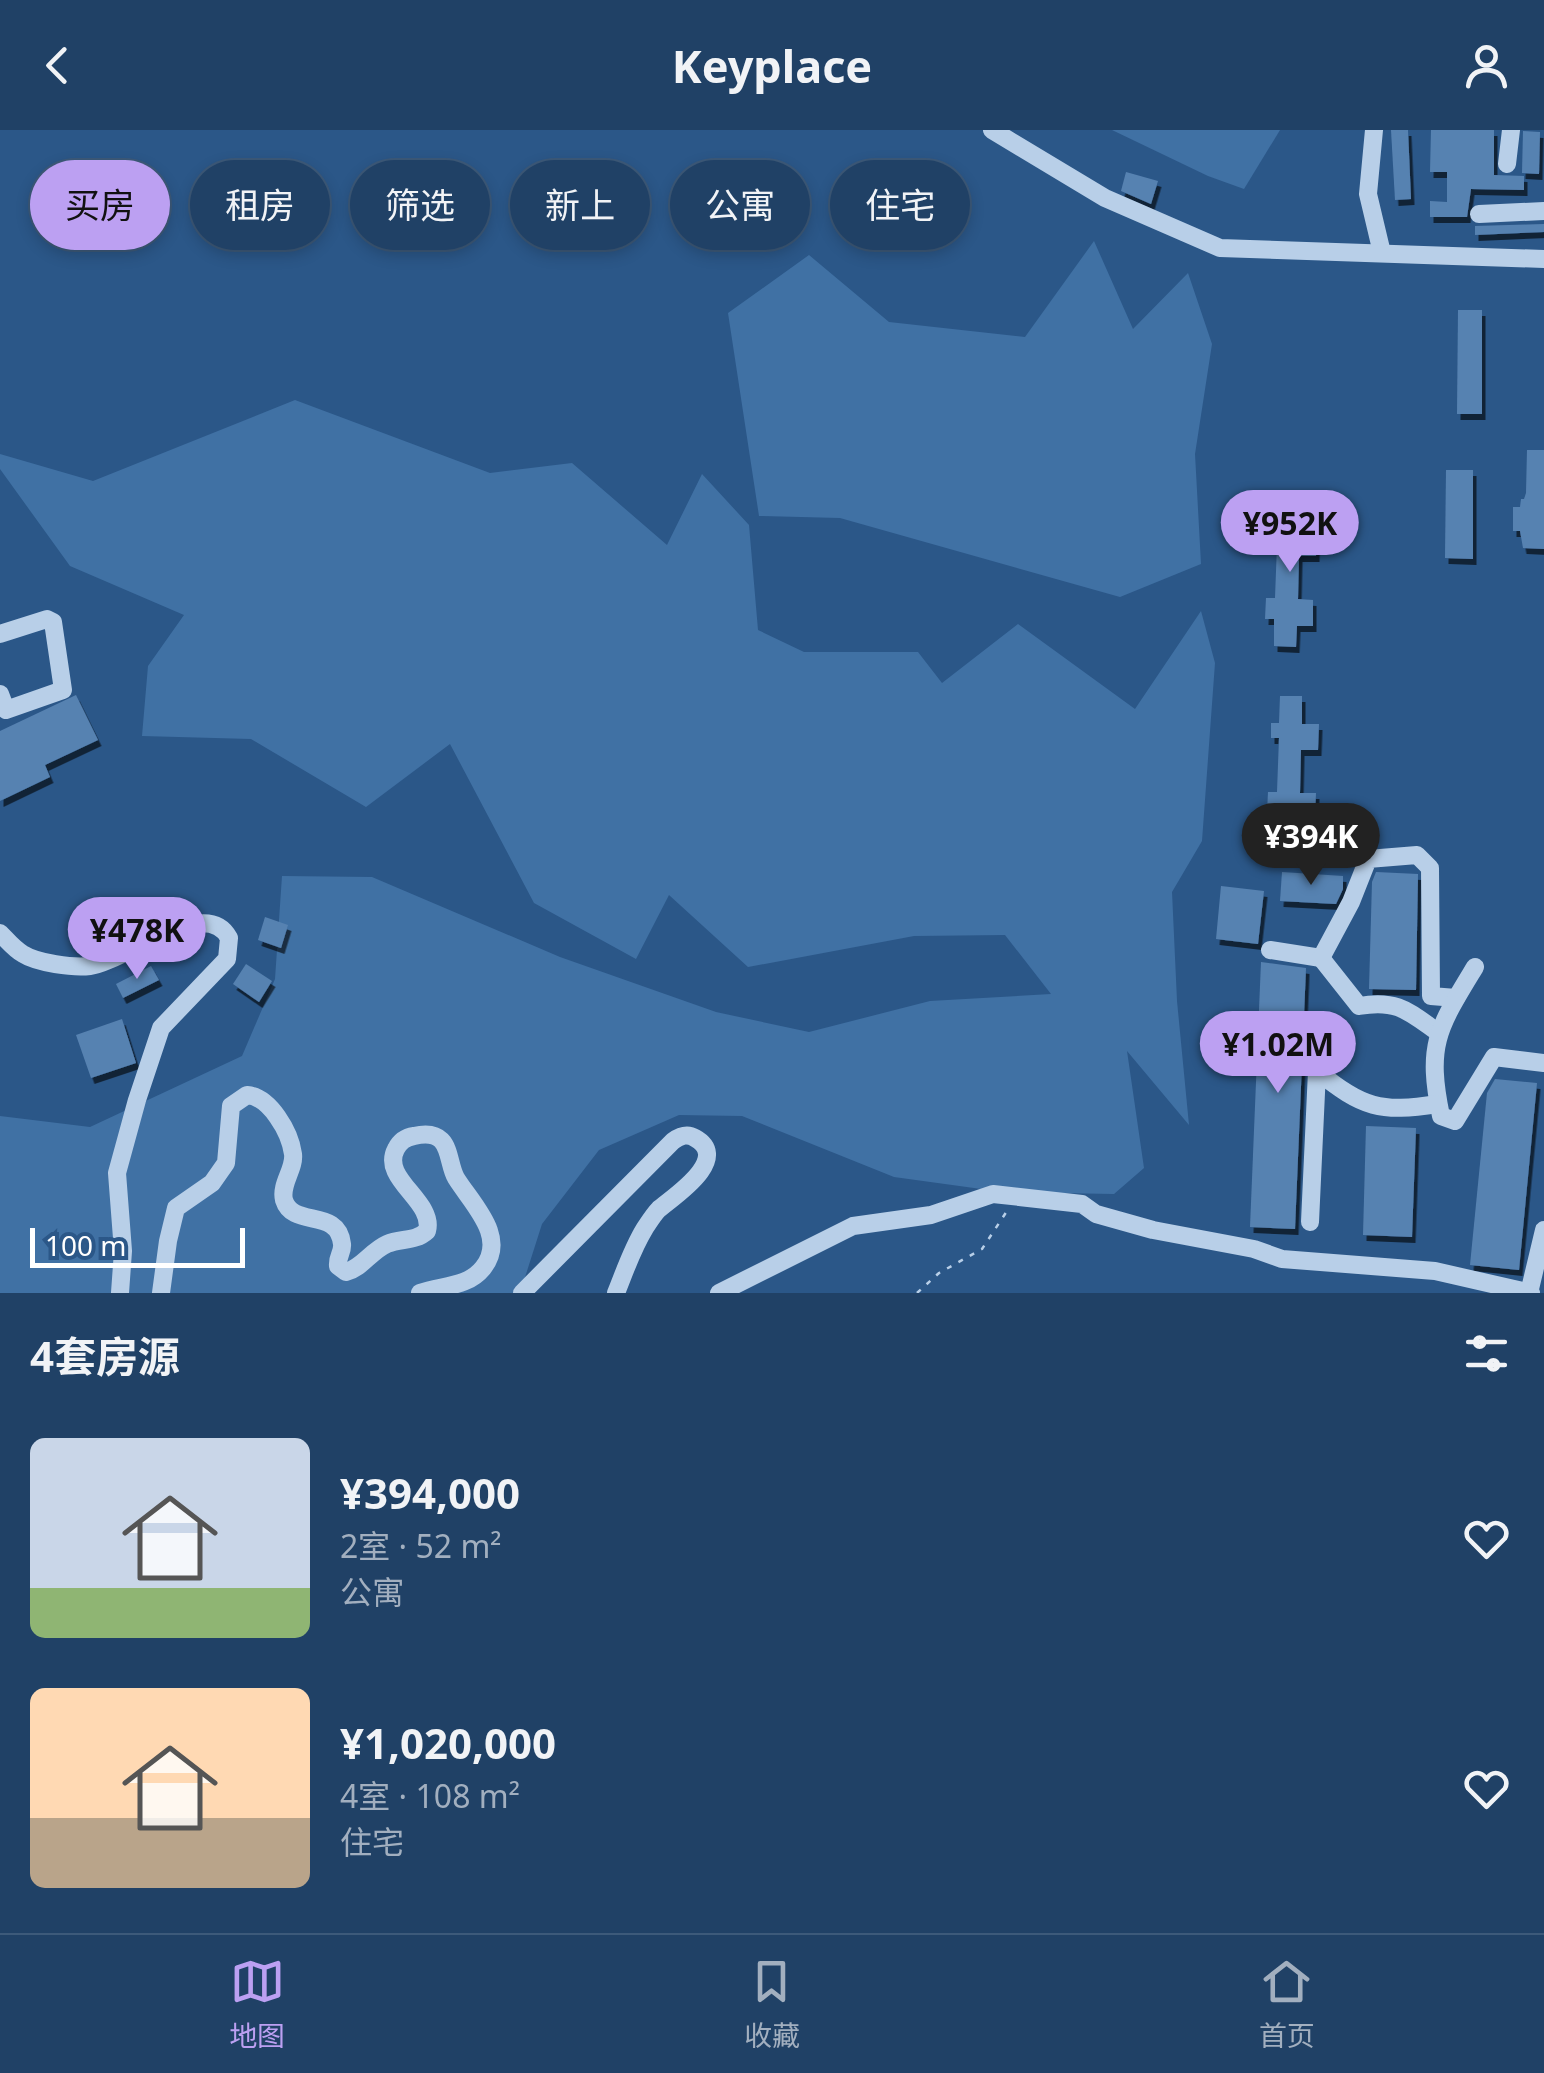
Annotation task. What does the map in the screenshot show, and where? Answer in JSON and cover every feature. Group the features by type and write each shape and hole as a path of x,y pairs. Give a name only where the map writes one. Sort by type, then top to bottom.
{"street":[{"path":"992,130 1105,198 1220,248 1544,259"},
{"path":"1374,130 1368,194 1382,253"},
{"path":"1508,164 1511,130"},
{"path":"1479,214 1544,211"},
{"path":"0,634 48,619 54,622 63,690 6,710 0,694"},
{"path":"1321,958 1352,902 1368,859 1417,855 1430,868 1431,996 1456,998"},
{"path":"0,933 25,956 92,966 142,942 206,922 221,926 229,938 226,959 162,1028 137,1100 118,1173 123,1251 120,1293"},
{"path":"1270,950 1321,958 1359,1006 1381,1002 1402,1007 1439,1034"},
{"path":"1475,967 1433,1050 1441,1116 1456,1121 1494,1056 1544,1062"},
{"path":"1310,1222 1317,1071 1342,1092 1365,1104 1399,1110 1438,1104"},
{"path":"160,1293 176,1208 212,1183 226,1162 232,1106 247,1094 266,1102 285,1132 294,1156 284,1188 286,1204 297,1215 321,1218 335,1228 342,1244 336,1262 346,1272 354,1271 372,1252 420,1237 426,1231 428,1218 394,1170 394,1155 400,1142 416,1135 426,1135 444,1144 453,1162 452,1173 487,1224 492,1248 482,1271 472,1278 449,1288 420,1293"},
{"path":"522,1293 673,1141 684,1136 695,1138 703,1146 705,1157 696,1182 659,1210 646,1227 616,1293"},
{"path":"719,1293 854,1226 931,1214 993,1194 1082,1204 1096,1214 1153,1230 1254,1249 1282,1259 1435,1271 1530,1293 1544,1230"}],"path":[{"path":"917,1293 940,1273 982,1248 1008,1210"}],"shaded area":[{"path":"1112,130 1280,130 1244,189"},
{"path":"1094,241 1133,329 1188,273 1212,344 1195,454 1201,564 1120,597 840,518 759,516 728,313 809,255 889,322 1025,337"},
{"path":"295,400 490,473 572,463 667,545 702,474 749,525 758,630 804,652 918,652 942,683 1018,624 1135,709 1201,611 1215,663 1202,841 1172,892 1189,1125 1127,1051 1144,1168 1114,1194 1003,1192 894,1177 742,1116 679,1115 599,1150 542,1224 520,1293 0,1293 0,1116 90,1127 242,1056 275,979 282,876 372,877 560,957 716,1012 809,1032 930,1001 1051,994 1005,935 914,936 748,967 669,895 636,959 534,903 450,744 366,807 251,739 142,736 148,666 184,615 70,566 0,469 0,454 93,481"}],"building":[{"path":"1391,130 1408,130 1411,199 1395,200"},
{"path":"1431,130 1494,130 1494,175 1524,176 1524,190 1471,189 1467,217 1430,217 1430,201 1447,202 1447,172 1430,172"},
{"path":"1523,131 1540,132 1539,174 1522,173"},
{"path":"1126,172 1158,181 1151,204 1121,191"},
{"path":"1544,224 1544,232 1475,235 1475,226"},
{"path":"1458,310 1482,310 1482,414 1457,414"},
{"path":"1527,450 1544,450 1544,549 1523,548 1520,531 1513,531 1513,507 1520,507 1526,493"},
{"path":"1446,470 1473,470 1473,559 1445,558"},
{"path":"1278,502 1300,502 1300,530 1317,530 1316,556 1299,556 1298,599 1313,600 1313,626 1297,626 1296,647 1274,646 1274,619 1265,619 1266,598 1275,598 1277,545 1269,544 1269,529 1277,529"},
{"path":"76,695 98,740 45,765 50,777 0,801 0,731"},
{"path":"1280,696 1302,696 1302,724 1319,724 1318,750 1301,750 1300,793 1316,793 1315,820 1299,819 1298,841 1276,840 1277,813 1267,812 1268,792 1277,792 1279,738 1271,738 1271,723 1279,723"},
{"path":"1282,872 1343,876 1343,889 1336,904 1280,901"},
{"path":"1376,872 1418,874 1416,990 1369,989 1372,882"},
{"path":"1221,886 1264,891 1258,944 1216,939"},
{"path":"265,917 288,925 281,948 258,940"},
{"path":"1261,962 1306,968 1295,1229 1250,1227"},
{"path":"246,964 272,981 259,1002 233,984"},
{"path":"151,966 159,980 123,998 116,984"},
{"path":"122,1019 136,1063 91,1078 76,1035"},
{"path":"1495,1079 1537,1083 1519,1270 1470,1265 1487,1093"},
{"path":"1366,1126 1416,1128 1412,1237 1363,1235"}]}
